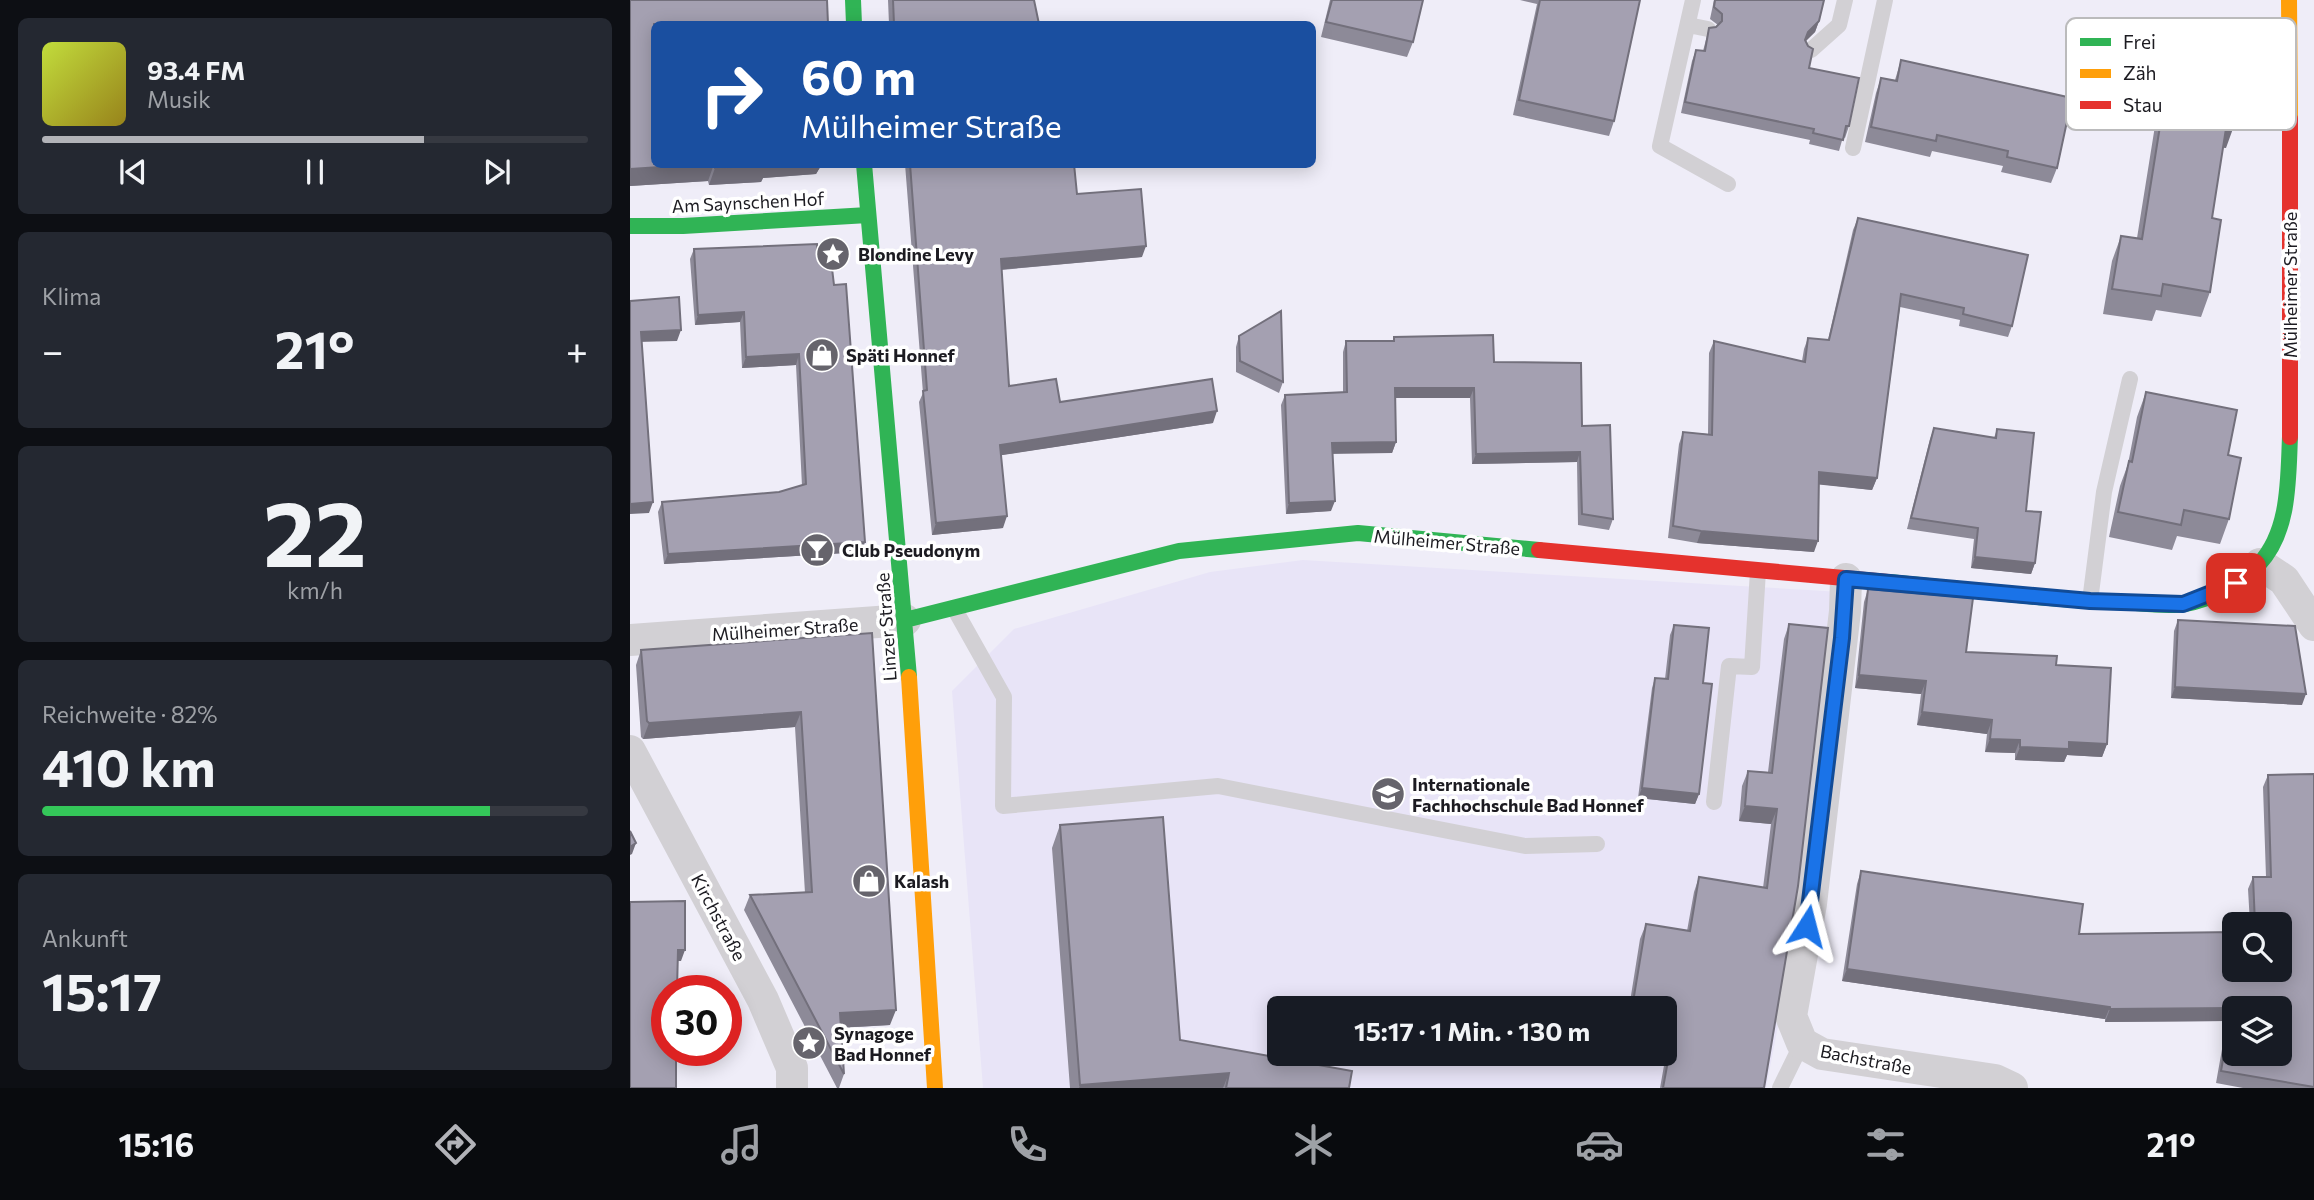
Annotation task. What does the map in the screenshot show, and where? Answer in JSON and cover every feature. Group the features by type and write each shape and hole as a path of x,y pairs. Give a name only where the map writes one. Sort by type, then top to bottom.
{"main road":[{"path":"853,0 854,21"},
{"name":"Mülheimer Straße","path":"2289,0 2289,18"},
{"name":"Mülheimer Straße","path":"905,620 1179,551 1358,533 2090,601 2183,604 2236,583 2260,564 2274,541 2284,512 2288,484 2291,399 2290,130"},
{"name":"Linzer Straße","path":"864,168 905,620 935,1088"},
{"name":"Am Saynschen Hof","path":"630,226 683,226 868,215"}],"street":[{"path":"2260,564 2284,580 2314,625"},
{"path":"1802,1043 1791,1016 1811,904 1845,611 1846,579"},
{"name":"Mülheimer Straße","path":"630,640 905,620"},
{"name":"Kirchstraße","path":"630,751 763,1000 792,1068 792,1088"},
{"name":"Bachstraße","path":"1802,1043 1822,1054 1995,1080 2012,1088"}],"lane":[{"path":"1693,0 1660,146 1728,184"},
{"path":"1811,50 1839,25 1845,0"},
{"path":"1853,148 1885,0"},
{"path":"1688,25 1707,29"},
{"path":"2090,601 2105,492 2130,379"},
{"path":"1714,802 1729,666 1752,667 1758,571"},
{"path":"954,608 1004,697 1003,806 1219,786 1525,846 1597,844"},
{"path":"1780,1088 1802,1043"}],"shaded area":[{"name":"Internationale Fachhochschule Bad Honnef","path":"1303,560 1841,592 1803,898 1766,1088 983,1088 952,691 1014,629 1210,572"}],"building":[{"path":"630,0 827,0 828,21 651,21 651,168 630,169"},
{"path":"893,0 1034,0 1038,21 894,21"},
{"path":"1332,0 1423,0 1413,42 1326,22"},
{"path":"1540,0 1640,0 1614,121 1519,100"},
{"path":"1715,0 1824,0 1819,21 1808,32 1805,40 1813,49 1809,68 1859,78 1849,126 1846,126 1843,140 1813,133 1814,129 1685,102 1696,50 1705,51 1709,28 1716,27 1722,21 1722,14 1714,7"},
{"path":"1901,60 2066,97 2066,126 2057,168 2007,157 2008,151 1937,135 1936,141 1871,127 1881,78 1897,81"},
{"path":"2159,130 2226,130 2212,218 2221,220 2210,292 2163,284 2161,296 2112,289 2121,236 2142,239"},
{"path":"910,168 1074,168 1077,194 1141,189 1146,246 1001,259 1009,386 1056,379 1060,402 1212,379 1217,411 1000,445 1007,516 936,523 923,391 927,390"},
{"path":"1858,218 2028,255 2012,326 1963,314 1964,308 1901,294 1877,478 1819,472 1818,541 1673,526 1683,432 1712,435 1714,341 1805,362 1808,338 1829,340"},
{"path":"817,244 818,259 831,260 834,285 846,284 865,542 668,554 662,502 779,492 806,484 799,354 746,357 744,312 698,315 694,249"},
{"path":"679,297 681,330 641,332 653,502 630,504 630,301"},
{"path":"1281,311 1283,382 1240,361 1239,336"},
{"path":"1493,335 1494,362 1581,363 1582,426 1610,425 1613,519 1582,514 1580,452 1476,454 1474,388 1395,388 1396,442 1332,443 1335,501 1289,503 1285,395 1347,392 1346,341"},
{"path":"2146,392 2237,410 2228,455 2241,458 2229,519 2184,510 2181,525 2118,512 2129,461 2132,462"},
{"path":"1934,428 1996,438 1997,429 2034,433 2026,511 2041,512 2035,563 1975,557 1978,528 1911,518"},
{"path":"1868,589 1973,598 1966,652 2057,656 2056,665 2111,668 2107,744 2069,742 2069,749 2020,747 2020,740 1990,739 1992,720 1922,712 1926,681 1859,675"},
{"path":"2178,620 2295,626 2306,694 2175,687"},
{"path":"1789,624 1828,628 1798,886 1764,1088 1663,1088 1667,1066 1677,1066 1677,996 1634,996 1646,924 1690,931 1699,877 1767,888 1777,809 1745,806 1748,771 1772,773"},
{"path":"1674,625 1709,628 1703,683 1712,684 1699,794 1642,788 1655,678 1668,679"},
{"path":"872,633 896,1010 840,1013 844,1074 750,895 812,892 801,712 649,723 641,650"},
{"path":"2314,774 2314,1087 2221,1071 2222,1065 2292,1066 2292,996 2222,996 2222,1008 2110,1009 1847,969 1861,871 2083,904 2079,934 2222,932 2222,982 2292,982 2292,912 2254,912 2253,877 2271,877 2268,775"},
{"path":"1163,817 1180,1040 1267,1056 1267,1066 1324,1066 1352,1071 1349,1088 1226,1088 1229,1073 1080,1085 1060,825"},
{"path":"630,831 636,843 630,847"},
{"path":"685,901 685,950 678,950 677,975 651,975 651,1066 676,1066 676,1088 630,1088 630,902"}],"traffic: fast":[{"path":"853,0 854,21"},
{"path":"864,168 909,677"},
{"path":"630,226 683,226 868,215"},
{"path":"1888,582 2033,597 2161,605 2185,604 2205,599 2244,578 2259,564 2277,536 2285,504 2290,437"},
{"path":"905,620 1179,551 1358,533 1539,550"}],"traffic: slow":[{"path":"2289,0 2289,18"},
{"path":"909,677 935,1088"}],"traffic: jam":[{"path":"2290,130 2290,437"},
{"path":"1539,550 1888,582"}],"place":[{"name":"Blondine Levy","path":"833,254"},
{"name":"Späti Honnef","path":"822,355"},
{"name":"Club Pseudonym","path":"817,550"},
{"name":"Internationale Fachhochschule Bad Honnef","path":"1388,794"},
{"name":"Kalash","path":"869,881"},
{"name":"Synagoge Bad Honnef","path":"809,1043"}],"route":[{"path":"1807,926 1842,638 1846,579 2090,601 2183,604 2204,598 2236,583"}]}
